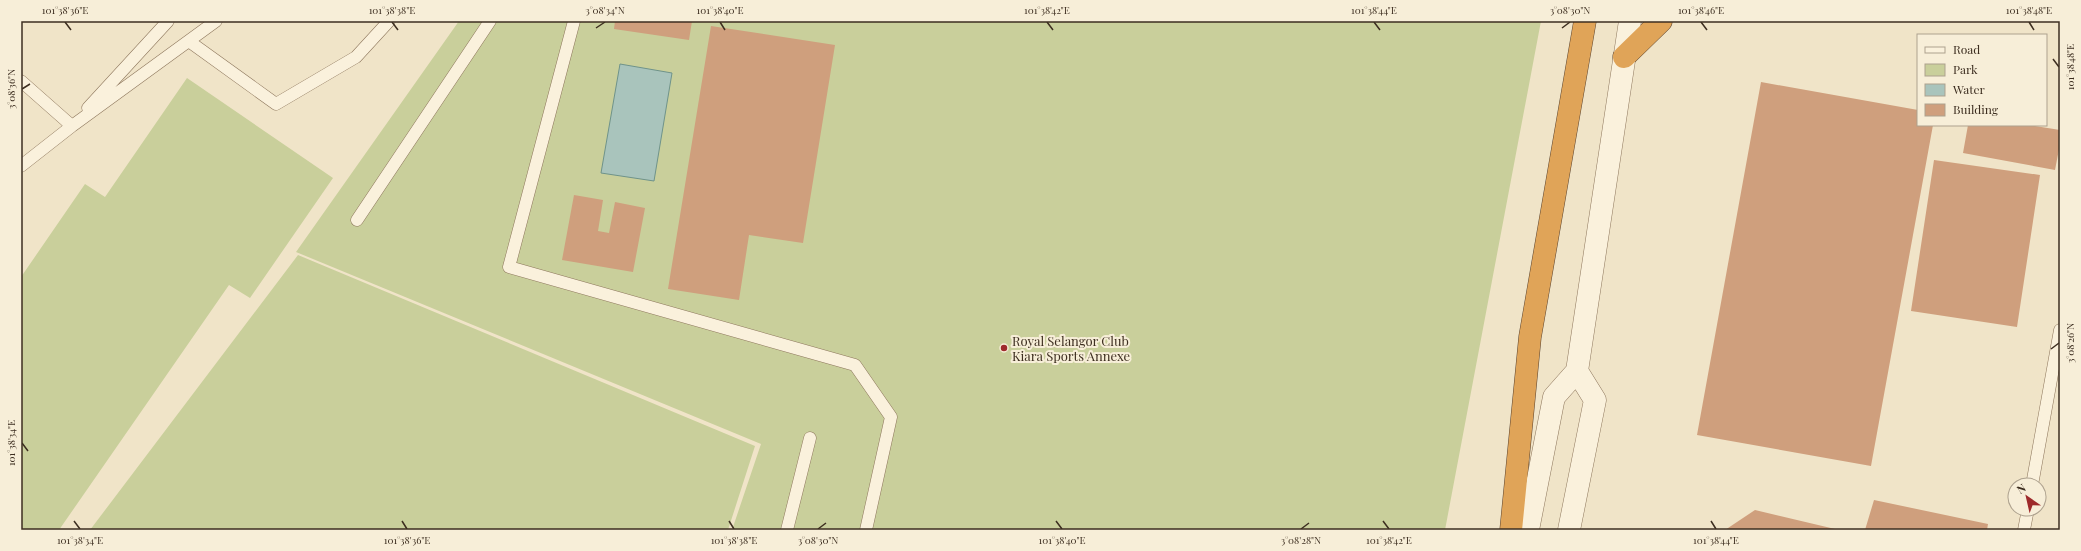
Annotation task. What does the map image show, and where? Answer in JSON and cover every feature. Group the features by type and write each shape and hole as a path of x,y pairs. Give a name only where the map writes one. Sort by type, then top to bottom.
{"highway":[{"path":"1511,530 1530,338 1585,21"},
{"path":"1624,57 1661,21"}],"street":[{"path":"1528,530 1554,397 1577,371 1630,21"},
{"path":"1569,530 1595,400 1577,371"}],"lane":[{"path":"72,126 168,21"},
{"path":"21,166 72,126 190,42 216,21"},
{"path":"190,42 276,104 356,57 389,21"},
{"path":"357,220 490,21"},
{"path":"574,21 509,267 855,365 891,417 866,530"},
{"path":"21,81 72,126"},
{"path":"2033,477 2060,330"},
{"path":"787,530 810,438"},
{"path":"2024,530 2026,517"}],"green space":[{"name":"Royal Selangor Club Kiara Sports Annexe","path":"459,21 1541,21 1445,530 732,530 761,444 296,252"},
{"path":"187,78 333,178 250,298 229,285 59,530 21,530 21,277 85,184 105,197"},
{"path":"298,255 755,446 728,530 90,530"}],"water":[{"path":"620,64 672,73 654,181 601,173"}],"building":[{"path":"615,21 692,21 689,40 614,29"},
{"path":"711,26 835,45 803,243 749,235 739,300 668,289"},
{"path":"1761,82 1917,110 1917,126 1933,126 1871,466 1697,435"},
{"path":"1968,126 2035,126 2060,130 2060,144 2055,170 1963,153"},
{"path":"1934,160 2040,175 2017,327 1911,311"},
{"path":"574,195 603,200 598,231 609,233 615,202 645,208 633,272 562,260"},
{"path":"1874,500 1988,524 1987,530 1865,530"},
{"path":"1755,510 1835,529 1835,530 1725,530"}],"place":[{"name":"Royal Selangor Club Kiara Sports Annexe","path":"1004,348"}]}
